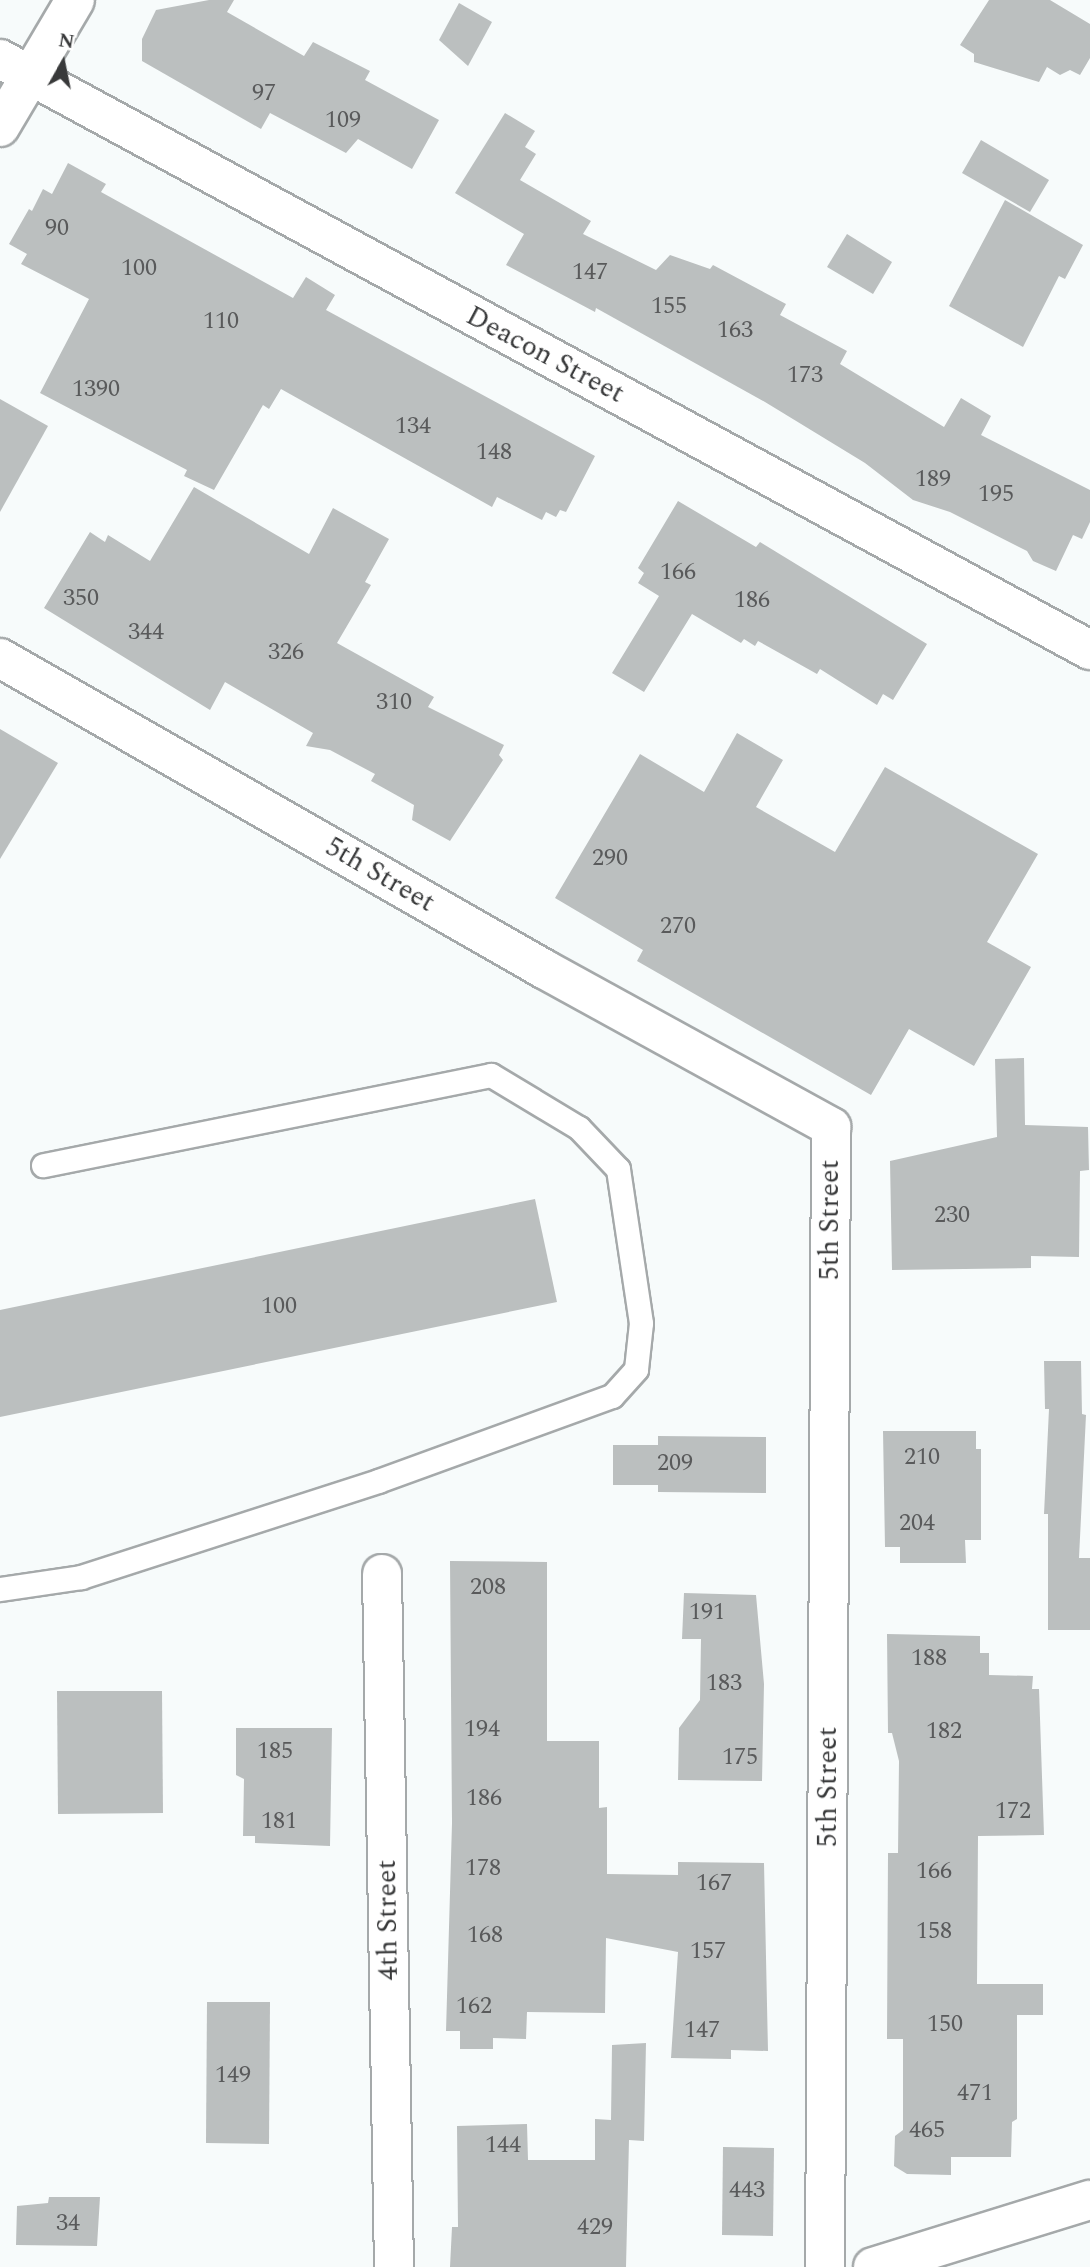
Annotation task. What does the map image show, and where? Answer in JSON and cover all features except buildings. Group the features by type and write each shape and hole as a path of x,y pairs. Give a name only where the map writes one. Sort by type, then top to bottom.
{"street":[{"path":"0,127 15,67 75,0"},
{"name":"Deacon Street","path":"15,67 1090,650"},
{"name":"5th Street","path":"0,658 544,970 831,1127 825,2267"},
{"name":"4th Street","path":"382,1574 394,2267"},
{"path":"873,2267 1090,2200"}],"lane":[{"path":"0,1589 81,1577 378,1481 612,1396 636,1369 642,1324 618,1169 579,1128 491,1074 43,1165"}]}
